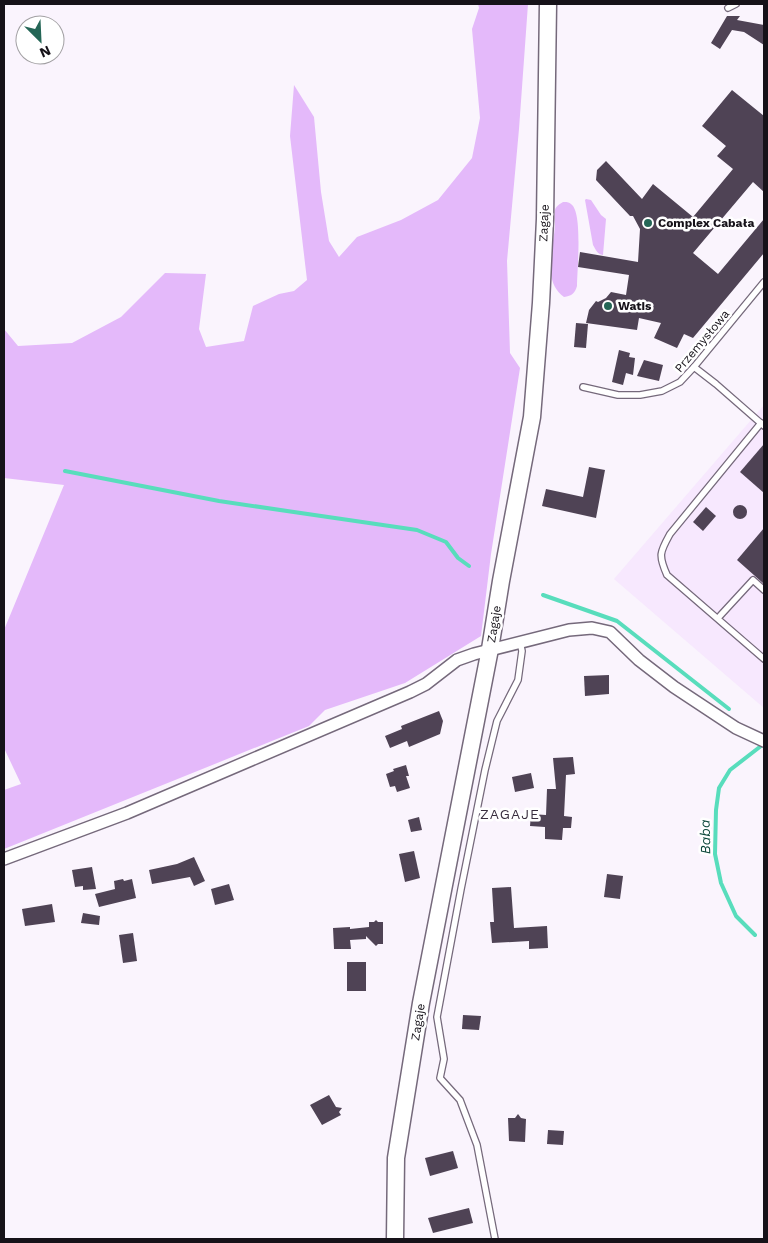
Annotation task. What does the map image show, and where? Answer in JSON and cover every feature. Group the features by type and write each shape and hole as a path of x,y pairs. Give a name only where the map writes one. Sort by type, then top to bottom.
{"main road":[{"name":"Zagaje","path":"395,1239 396,1158 424,984 490,649 532,417 545,219 548,4"}],"street":[{"path":"4,859 127,813 410,692 426,684 458,660 490,649 569,630 592,628 610,632 640,660 674,687 736,728 764,741"}],"lane":[{"path":"728,8 736,4"},
{"name":"Przemysłowa","path":"583,387 618,395 640,395 662,391 680,382 764,282"},
{"path":"694,367 762,425 670,534 662,549 662,564 667,575 764,659"},
{"path":"718,618 753,580 764,590"},
{"path":"495,1239 477,1145 460,1100 440,1078 444,1059 437,1017 485,770 497,720 518,680 522,651 520,642"}],"shaded area":[{"path":"478,4 528,4 507,261 510,353 520,368 491,554 481,636 405,683 325,710 309,726 4,849 4,790 21,784 4,748 4,630 64,485 4,478 4,329 18,346 72,343 121,317 165,273 206,274 199,329 206,347 244,341 253,306 279,294 294,291 307,280 290,136 294,85 314,117 321,192 329,241 339,257 357,237 401,220 438,200 472,158 480,118 472,29 479,8"},
{"path":"586,199 591,200 606,219 603,255 598,253 593,245"},
{"path":"563,202 570,203 575,209 578,230 577,286 573,294 564,297 553,284 550,268 555,210"},
{"path":"764,405 764,708 614,579"}],"building":[{"path":"727,16 740,16 737,20 764,25 764,45 744,32 732,30 720,49 711,43"},
{"path":"732,90 764,116 764,192 753,182 693,253 718,274 764,219 764,253 693,338 684,334 677,348 654,338 661,323 639,318 637,330 586,323 589,310 596,301 598,302 606,298 611,292 626,295 629,275 578,267 580,252 638,262 640,229 633,216 630,216 596,180 597,170 606,161 642,199 653,184 693,217 733,169 717,156 726,146 702,126"},
{"path":"576,323 588,324 586,348 574,347"},
{"path":"619,350 630,353 629,357 635,358 633,375 626,373 623,385 612,382"},
{"path":"644,360 663,365 659,381 637,376"},
{"path":"764,444 764,493 740,472"},
{"path":"589,467 605,470 596,518 542,506 546,489 583,497"},
{"path":"740,505 745,507 747,512 745,517 740,519 735,517 733,512 735,507"},
{"path":"706,507 716,516 703,531 693,522"},
{"path":"764,528 764,584 737,560"},
{"path":"609,675 609,694 585,696 584,676"},
{"path":"439,711 443,721 440,734 409,747 407,741 390,748 385,736 402,729 401,726"},
{"path":"573,757 575,774 566,775 564,816 572,817 571,828 563,828 562,840 545,839 545,827 530,826 531,814 546,815 547,789 556,789 553,758"},
{"path":"406,765 409,776 406,776 410,788 397,792 395,786 390,787 386,774 394,771 393,769"},
{"path":"531,773 534,788 515,792 512,777"},
{"path":"419,817 422,830 411,832 408,820"},
{"path":"414,851 420,878 405,882 399,854"},
{"path":"194,857 205,881 194,886 190,877 152,884 149,870 177,864"},
{"path":"92,867 96,889 83,890 83,886 75,887 72,870"},
{"path":"607,874 623,876 620,899 604,897"},
{"path":"123,879 124,881 132,879 136,898 99,907 95,894 115,889 114,881"},
{"path":"229,884 234,900 215,905 211,889"},
{"path":"511,887 514,928 547,926 548,948 529,949 529,941 492,943 490,922 494,922 492,888"},
{"path":"52,904 55,922 25,926 22,909"},
{"path":"83,913 100,916 99,925 81,923"},
{"path":"376,920 383,922 383,944 376,946 366,936 366,939 350,940 351,949 334,949 333,928 369,927 369,922"},
{"path":"133,933 137,961 123,963 119,935"},
{"path":"347,962 366,962 366,991 347,991"},
{"path":"463,1015 481,1016 479,1030 462,1029"},
{"path":"329,1095 336,1107 342,1108 339,1112 341,1115 322,1125 310,1105"},
{"path":"518,1114 521,1118 526,1119 525,1142 509,1141 508,1118 515,1118"},
{"path":"548,1130 564,1131 563,1145 547,1144"},
{"path":"453,1151 458,1168 430,1176 425,1158"},
{"path":"469,1208 473,1223 433,1233 428,1218"}],"waterway":[{"path":"65,471 219,501 417,530 446,542 458,558 469,566"},
{"path":"543,595 617,621 729,709"},
{"name":"Baba","path":"755,935 736,916 721,883 715,854 716,810 719,788 730,770 761,746"}],"place":[{"name":"Complex Cabała","path":"648,223"},
{"name":"Watis","path":"608,306"}],"district":[{"name":"ZAGAJE","path":"510,814"}]}
